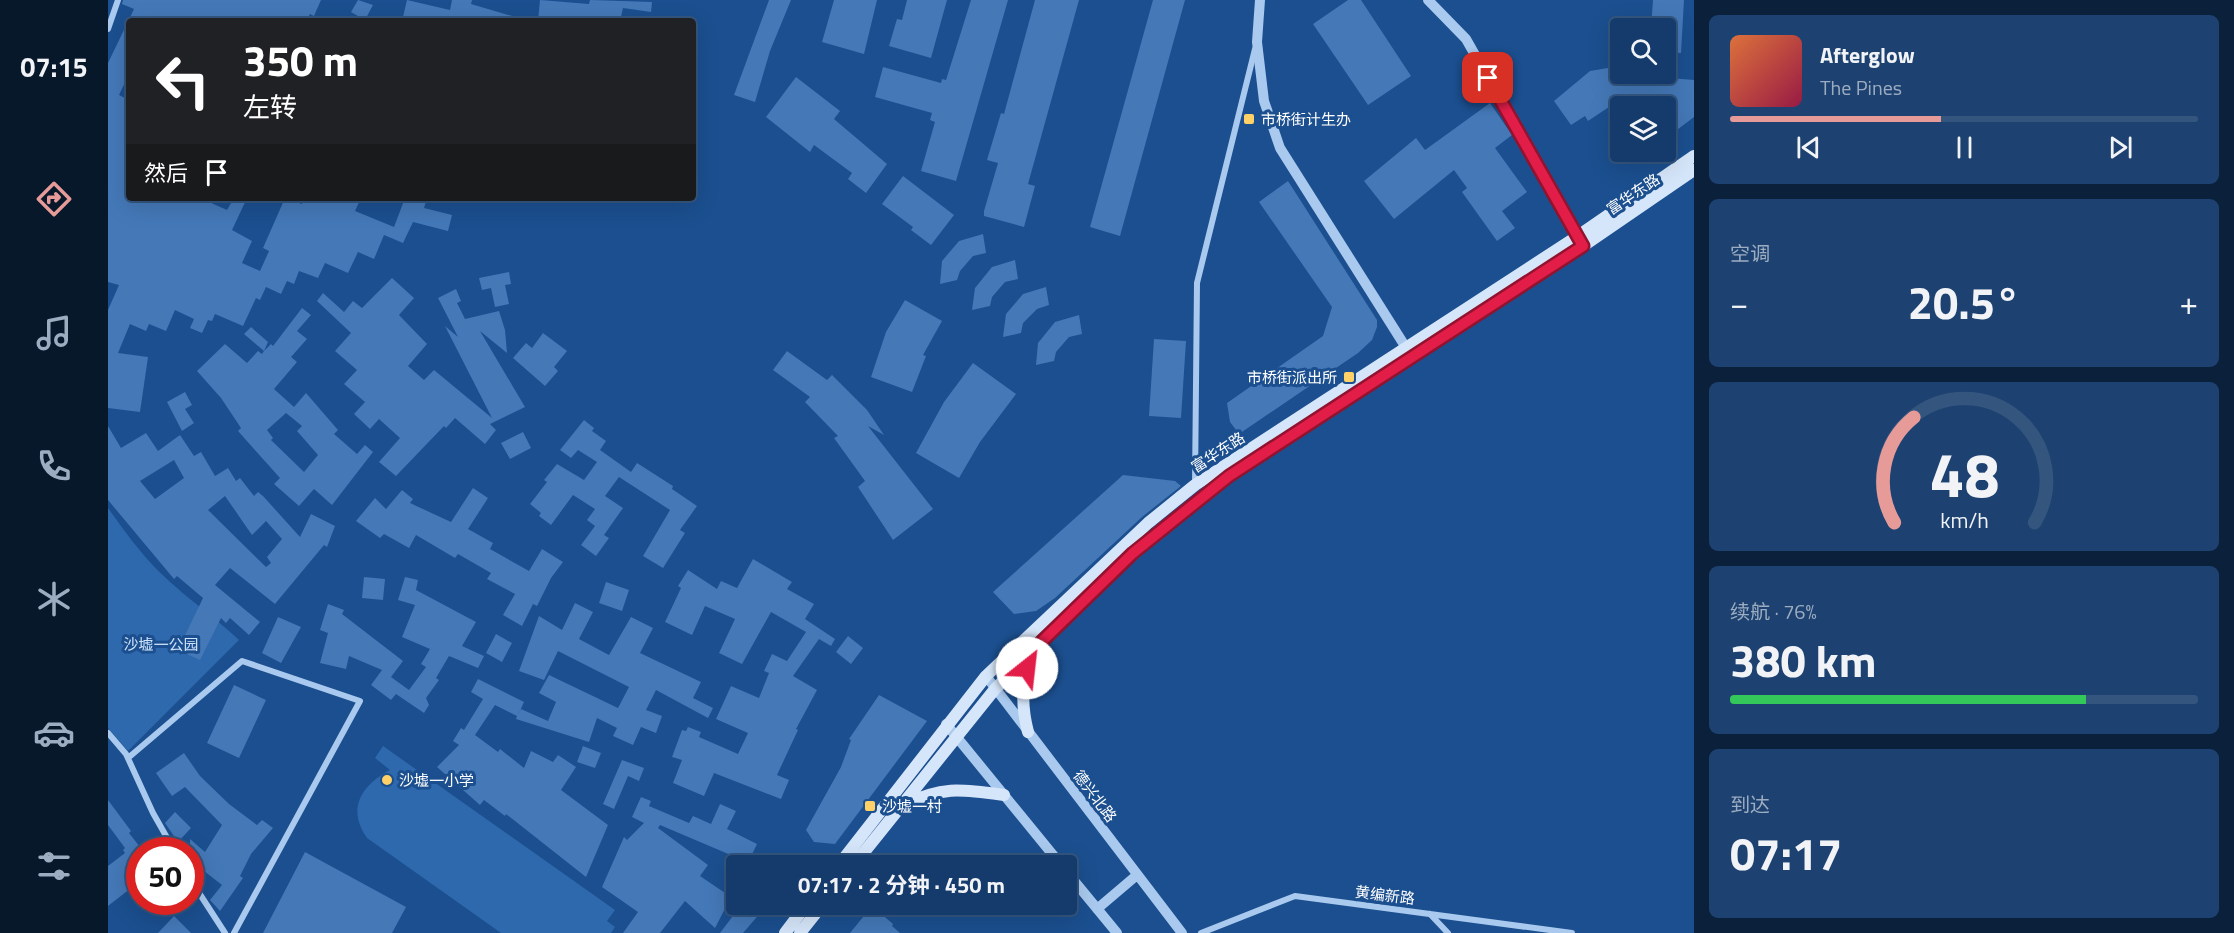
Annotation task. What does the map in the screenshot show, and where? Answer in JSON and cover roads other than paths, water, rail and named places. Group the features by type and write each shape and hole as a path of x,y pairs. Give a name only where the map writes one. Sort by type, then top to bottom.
{"main road":[{"name":"富华东路","path":"1581,241 1694,156"},
{"name":"富华东路","path":"846,855 946,724 986,676 1124,544 1195,485 1694,170"},
{"name":"富华东路","path":"862,855 995,689 1133,553 1221,483 1409,352"},
{"path":"1028,732 1022,707 1023,683 1031,652"},
{"path":"899,807 931,792 968,790 1004,795"},
{"path":"785,933 799,915"},
{"path":"801,933 815,915"}],"street":[{"path":"108,30 118,0"},
{"path":"1195,485 1197,283 1257,42 1260,0"},
{"path":"1428,0 1466,39 1581,241"},
{"path":"1257,42 1264,101 1280,148 1409,352"},
{"path":"128,758 242,661 360,701 234,933"},
{"name":"德兴北路","path":"986,676 1182,933"},
{"path":"946,724 1053,855"},
{"path":"108,733 128,758 167,837"},
{"path":"1097,909 1137,875"},
{"path":"1077,884 1117,933"},
{"name":"黄编新路","path":"1202,933 1295,896 1572,933"},
{"path":"204,901 225,933"},
{"path":"1429,913 1448,933"}],"place":[{"name":"市桥街计生办","path":"1249,119"},
{"name":"市桥街派出所","path":"1349,377"},
{"name":"沙墟一小学","path":"387,780"},
{"name":"沙墟一村","path":"870,806"}],"park label":[{"name":"沙墟一公园","path":"161,644"}]}
